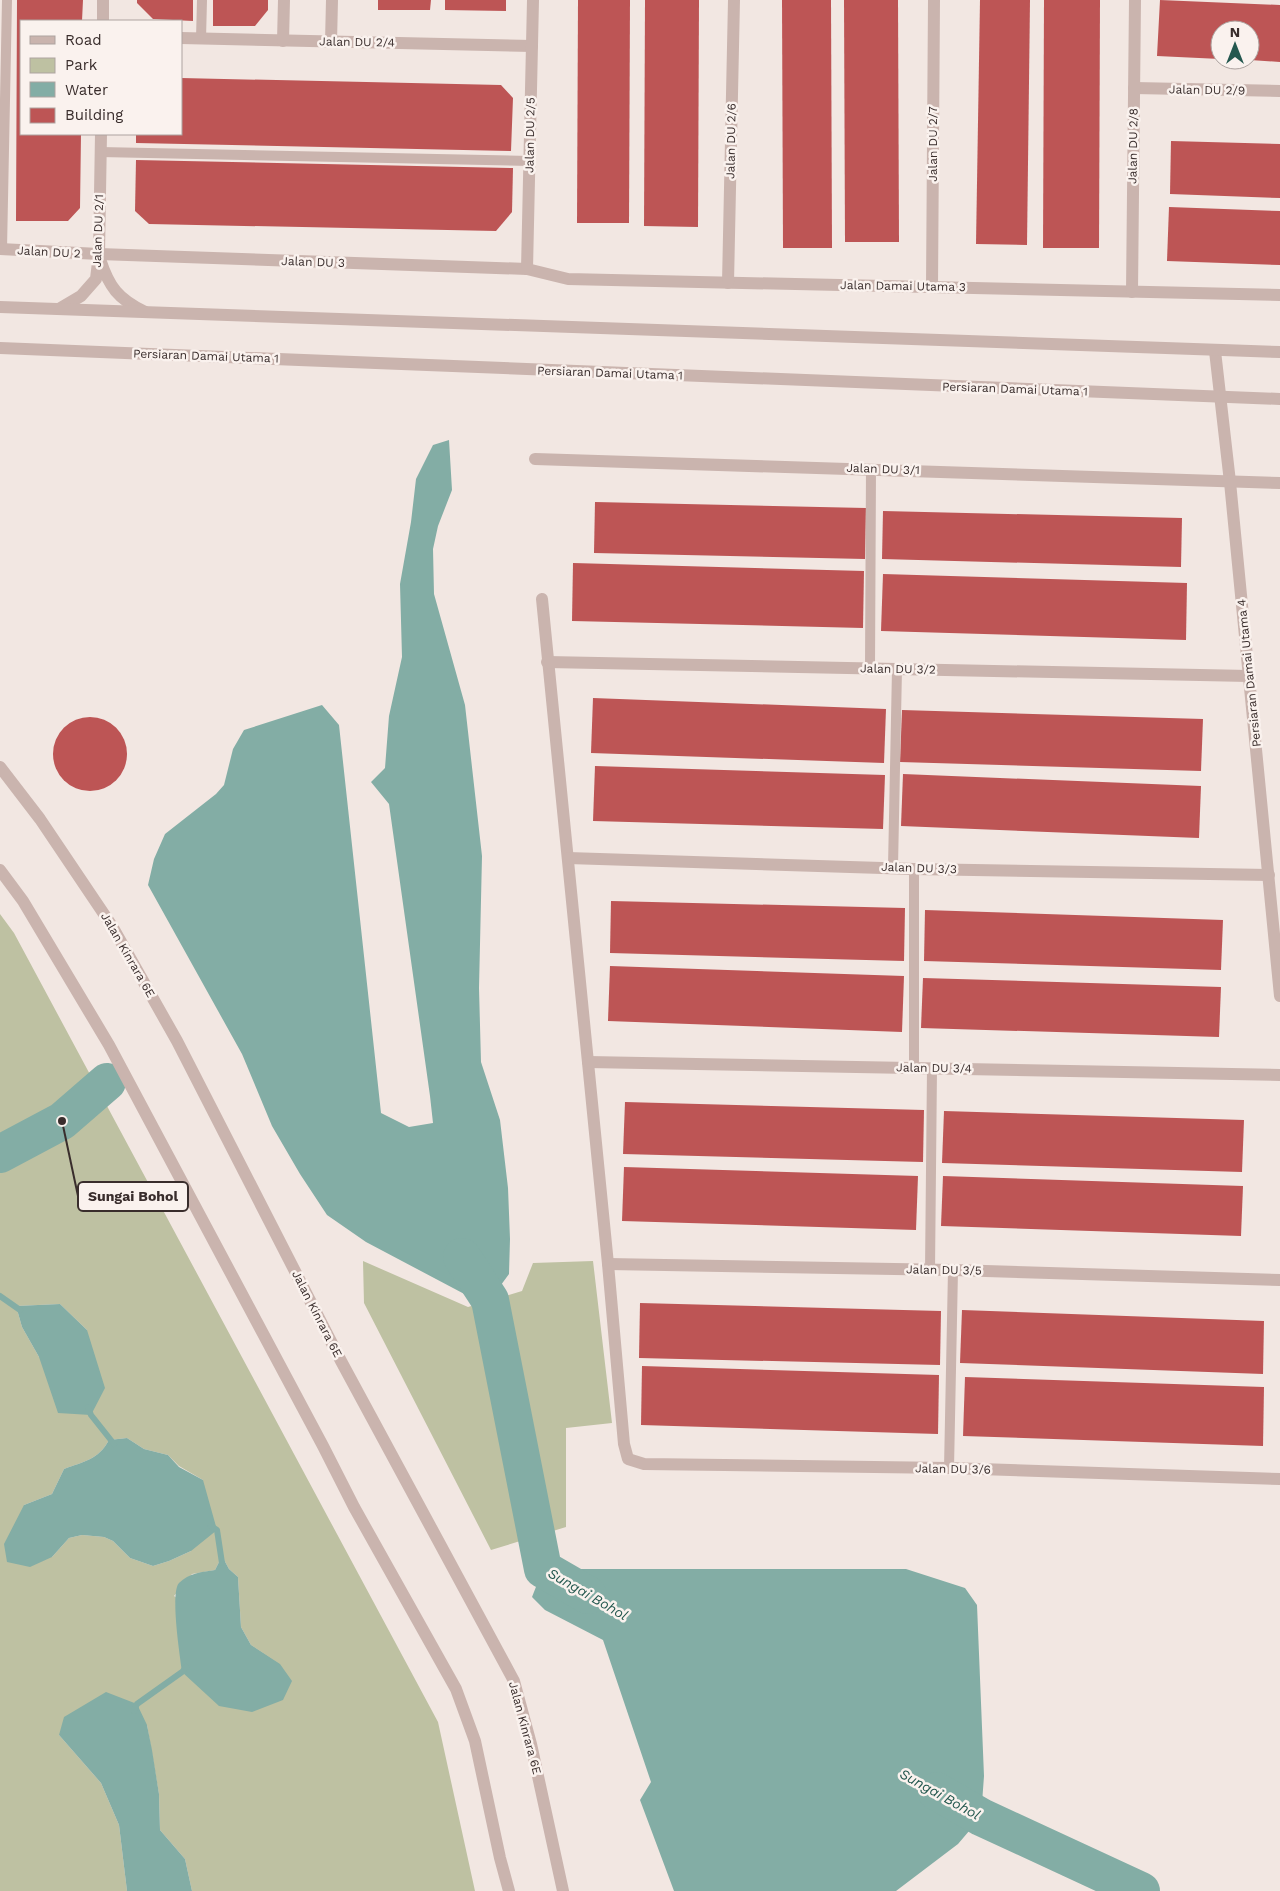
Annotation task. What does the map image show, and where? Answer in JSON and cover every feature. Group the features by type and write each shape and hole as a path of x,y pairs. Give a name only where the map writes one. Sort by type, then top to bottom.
{"street":[{"path":"102,20 103,0"},
{"path":"283,41 284,0"},
{"path":"331,42 332,0"},
{"name":"Jalan DU 2/5","path":"527,269 533,0"},
{"name":"Jalan DU 2/6","path":"728,283 734,0"},
{"name":"Jalan DU 2/7","path":"932,287 934,0"},
{"name":"Jalan DU 2/8","path":"1132,292 1135,0"},
{"name":"Jalan DU 2/4","path":"182,38 532,46"},
{"name":"Jalan DU 2/9","path":"1134,88 1280,91"},
{"name":"Jalan DU 2/1","path":"59,309 81,296 96,279 99,254 101,135"},
{"name":"Jalan DU 2","path":"1,249 99,254"},
{"name":"Jalan DU 2/1","path":"99,254 107,280 114,290 123,299 145,312"},
{"name":"Jalan DU 3","path":"99,254 527,269"},
{"name":"Jalan Damai Utama 3","path":"527,269 568,279 1280,295"},
{"path":"0,307 1280,352"},
{"name":"Persiaran Damai Utama 1","path":"0,348 1280,399"},
{"name":"Persiaran Damai Utama 4","path":"1215,351 1230,482 1280,996"},
{"name":"Jalan DU 3/1","path":"535,459 1280,483"},
{"path":"542,599 608,1264"},
{"name":"Jalan DU 3/2","path":"547,662 1249,676"},
{"name":"Jalan Kinrara 6E","path":"0,768 40,819 112,926 163,1016 341,1361 514,1681 531,1744 563,1891"},
{"name":"Jalan DU 3/3","path":"568,858 914,869 1269,875"},
{"path":"0,870 23,901 109,1045 324,1446 354,1507 456,1689 474,1741 509,1891"},
{"name":"Jalan DU 3/4","path":"588,1062 1280,1075"},
{"name":"Jalan DU 3/5","path":"608,1264 953,1270 1280,1280"},
{"name":"Jalan DU 3/6","path":"608,1264 624,1444 628,1458 644,1464 949,1468 1280,1479"}],"lane":[{"path":"1,249 8,0"},
{"path":"201,39 202,0"},
{"path":"100,152 530,161"},
{"path":"870,668 871,469"},
{"path":"893,867 897,669"},
{"path":"914,869 914,1068"},
{"path":"930,1270 932,1068"},
{"path":"949,1468 953,1270"}],"green space":[{"path":"0,914 14,933 438,1722 475,1891 192,1891 185,1859 160,1830 159,1794 147,1725 59,1735 101,1783 119,1825 127,1891 0,1891","holes":["60,1304 87,1330 39,1357 22,1327 16,1306","127,1438 144,1449 168,1455 179,1466 203,1480 191,1551 153,1566 130,1558 113,1541 104,1537 82,1535 69,1538 52,1557 24,1505 52,1494 64,1469 85,1462 95,1456 105,1447 109,1440","222,1556 229,1569 238,1577 241,1627 251,1645 280,1664 174,1596 192,1574 215,1570"]},
{"path":"363,1261 468,1307 522,1291 533,1263 593,1261 612,1423 566,1428 566,1527 491,1550 364,1303"}],"water":[{"path":"449,440 452,490 438,526 433,549 434,594 465,705 482,856 479,988 481,1062 500,1120 508,1188 509,1274 490,1300 470,1297 366,1242 327,1215 272,1126 242,1054 148,885 154,859 165,834 216,794 224,785 233,749 244,730 322,705 339,725 381,1113 409,1127 433,1123 389,804 371,782 385,768 389,716 402,657 400,584 411,522 416,479 433,445"},
{"path":"60,1304 87,1330 105,1388 91,1415 58,1413 39,1357 22,1327 16,1306"},
{"path":"127,1438 144,1449 168,1455 179,1467 203,1480 217,1530 191,1551 153,1566 130,1558 113,1541 104,1537 82,1535 69,1538 52,1557 30,1567 7,1562 4,1544 24,1505 52,1494 64,1469 85,1462 95,1456 105,1447 109,1440"},
{"path":"222,1556 229,1569 238,1577 241,1627 251,1645 280,1664 292,1681 283,1700 252,1712 219,1706 182,1672 176,1625 176,1589 179,1583 187,1577 215,1570"},
{"path":"543,1569 906,1569 965,1588 977,1605 984,1776 981,1817 958,1844 896,1891 674,1891 640,1800 651,1782 603,1640 545,1610 532,1597"},
{"path":"106,1692 137,1704 147,1725 159,1794 160,1830 185,1859 192,1891 127,1891 119,1825 101,1783 59,1735 64,1717"}],"building":[{"path":"17,0 83,0 82,20 20,20 20,135 81,135 80,208 68,221 16,221"},
{"path":"137,0 193,0 193,21 153,19 137,3"},
{"path":"213,0 268,0 268,10 255,26 213,26"},
{"path":"378,0 431,0 430,10 378,10"},
{"path":"445,0 506,0 506,11 445,10"},
{"path":"578,0 630,0 629,223 577,223"},
{"path":"645,0 699,0 698,227 644,226"},
{"path":"782,0 831,0 832,248 783,248"},
{"path":"844,0 898,0 899,242 845,242"},
{"path":"980,0 1030,0 1027,245 976,244"},
{"path":"1044,0 1100,0 1099,248 1043,248"},
{"path":"1160,0 1280,5 1280,62 1260,61 1260,20 1210,20 1210,59 1157,56"},
{"path":"182,78 501,85 513,98 511,151 136,143 136,135 182,135"},
{"path":"1171,141 1280,144 1280,198 1170,194"},
{"path":"136,160 513,168 512,212 496,231 149,224 135,211"},
{"path":"1169,207 1280,211 1280,265 1167,261"},
{"path":"595,502 866,508 865,559 594,553"},
{"path":"883,511 1182,518 1181,567 882,559"},
{"path":"573,563 864,571 863,628 572,621"},
{"path":"883,574 1187,583 1186,640 881,631"},
{"path":"593,698 886,709 884,763 591,753"},
{"path":"902,710 1203,719 1201,771 900,762"},
{"path":"83,717 97,717 111,723 121,733 127,747 127,761 121,775 111,785 97,791 83,791 69,785 59,775 53,761 53,747 59,733 69,723"},
{"path":"595,766 885,775 883,829 593,821"},
{"path":"903,774 1201,786 1199,838 901,826"},
{"path":"611,901 905,908 904,961 610,953"},
{"path":"925,910 1223,920 1221,970 924,961"},
{"path":"610,966 904,976 902,1032 608,1021"},
{"path":"923,978 1221,987 1219,1037 921,1028"},
{"path":"625,1102 924,1110 923,1162 623,1154"},
{"path":"944,1111 1244,1120 1242,1172 942,1163"},
{"path":"624,1167 918,1176 916,1230 622,1221"},
{"path":"943,1176 1243,1186 1241,1236 941,1226"},
{"path":"640,1303 941,1311 940,1365 639,1358"},
{"path":"962,1310 1264,1321 1263,1374 960,1363"},
{"path":"642,1366 939,1375 938,1434 641,1425"},
{"path":"965,1377 1264,1387 1263,1446 963,1436"}],"waterway":[{"name":"Sungai Bohol","path":"0,1154 62,1121 107,1082"},
{"name":"Sungai Bohol","path":"462,1257 490,1300 543,1569 588,1595"},
{"path":"0,1296 20,1310"},
{"path":"88,1407 91,1415 114,1444"},
{"path":"211,1526 217,1530 222,1563"},
{"path":"134,1711 137,1704 182,1672 186,1667"},
{"name":"Sungai Bohol","path":"936,1791 981,1817 1141,1891"}],"place":[{"name":"Sungai Bohol","path":"62,1121"}]}
